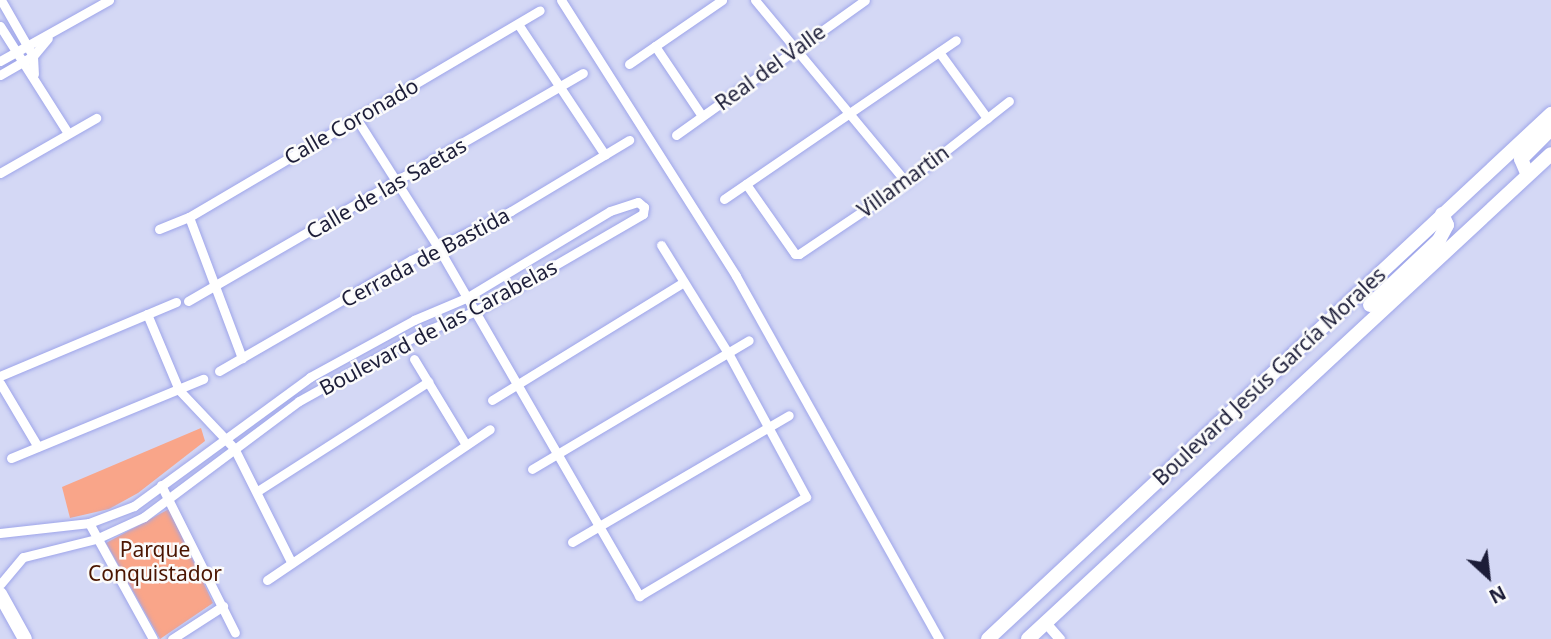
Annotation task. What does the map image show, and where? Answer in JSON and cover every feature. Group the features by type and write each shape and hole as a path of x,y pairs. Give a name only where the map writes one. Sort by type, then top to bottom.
{"main road":[{"name":"Boulevard Jesús García Morales","path":"988,639 1551,114"},
{"path":"1527,173 1521,159 1551,129"},
{"name":"Boulevard Jesús García Morales","path":"1028,639 1329,355 1551,154"},
{"path":"1329,355 1330,341 1439,240 1447,225 1442,214"},
{"path":"0,594 25,639"}],"street":[{"path":"1,0 33,56 34,74"},
{"path":"0,61 26,45 51,36 109,0"},
{"path":"561,0 736,276 939,639"},
{"path":"629,64 722,0"},
{"path":"755,0 906,182"},
{"name":"Real del Valle","path":"676,135 865,0"},
{"name":"Calle Coronado","path":"159,229 189,217 540,10"},
{"path":"518,24 605,155"},
{"path":"0,26 21,63 34,74 68,133"},
{"path":"0,75 33,56 51,36"},
{"path":"724,199 956,40"},
{"path":"655,46 702,116"},
{"path":"939,52 986,118"},
{"name":"Calle de las Saetas","path":"188,301 583,73"},
{"name":"Villamartin","path":"746,184 794,254 906,182 1009,101"},
{"path":"0,173 96,118"},
{"path":"356,118 439,249 559,453 634,593 645,595 806,497 728,353 661,245"},
{"name":"Cerrada de Bastida","path":"219,371 629,140"},
{"name":"Boulevard de las Carabelas","path":"0,533 89,523 134,506 225,436 310,377 414,320 466,298 610,211 638,202 643,207 643,214 475,312 423,332 299,401 144,517 96,539 23,557 0,584"},
{"path":"189,217 242,358"},
{"path":"492,400 684,282"},
{"path":"0,376 176,302"},
{"path":"147,314 179,390 234,448 259,491 291,562"},
{"path":"532,469 749,340"},
{"path":"414,359 466,444"},
{"path":"11,458 204,379"},
{"path":"259,491 428,382"},
{"path":"0,383 38,447"},
{"path":"572,542 789,415"},
{"path":"267,580 491,429"},
{"path":"161,485 171,499 235,633"},
{"path":"89,523 153,639"},
{"path":"172,639 223,606"},
{"path":"1045,622 1060,639"}],"green space":[{"path":"201,428 205,441 138,493 109,509 70,518 62,487"},
{"name":"Parque Conquistador","path":"169,509 213,603 160,639 106,543"}]}
